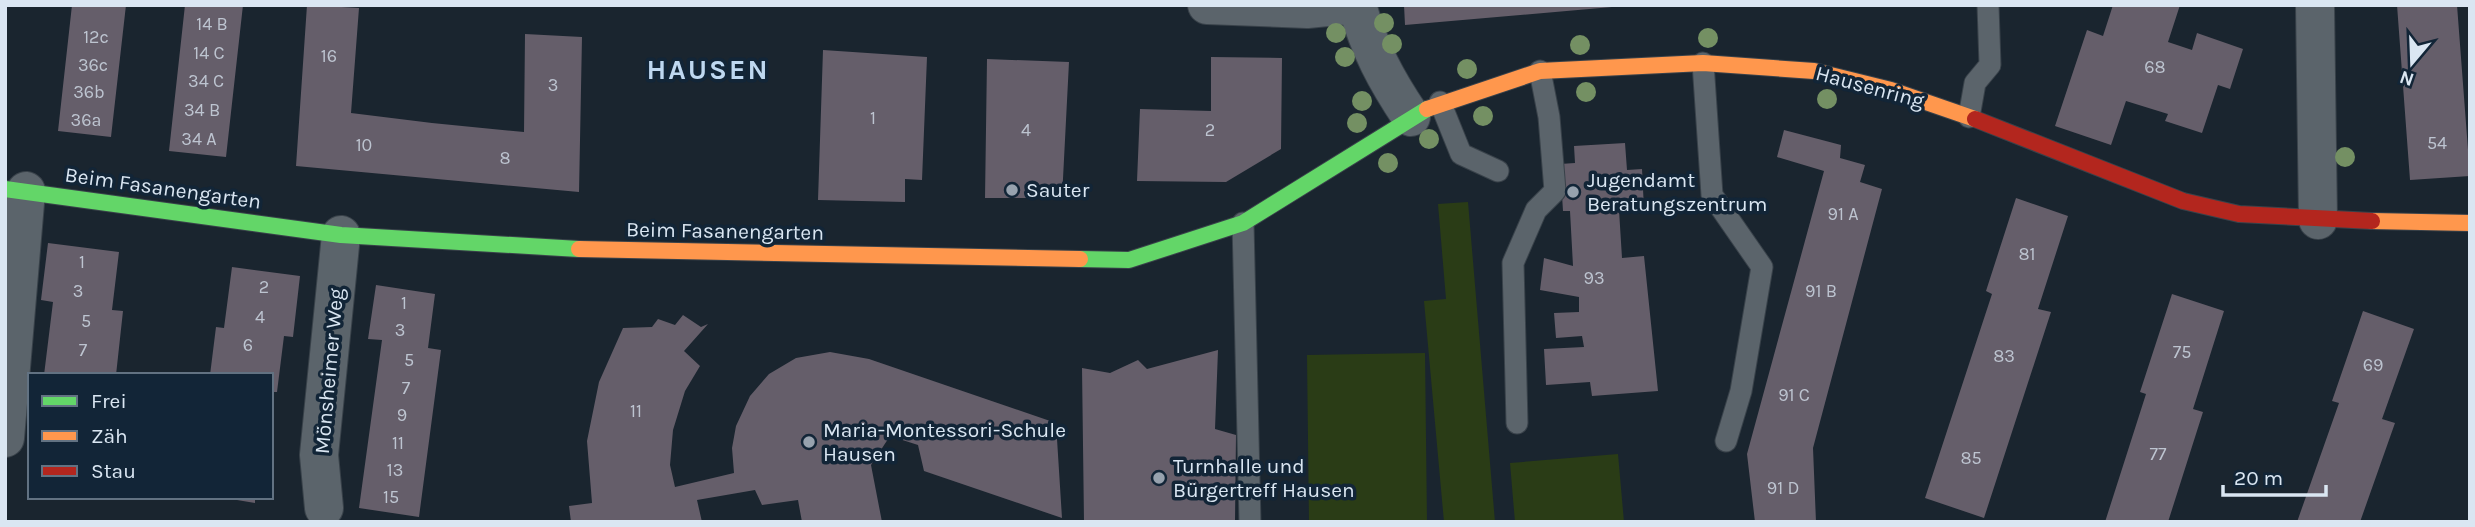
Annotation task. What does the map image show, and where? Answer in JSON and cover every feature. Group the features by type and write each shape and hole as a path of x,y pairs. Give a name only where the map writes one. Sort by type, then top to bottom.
{"street":[{"path":"1207,5 1307,9 1347,5"},
{"path":"1357,5 1367,41 1381,73 1425,110"},
{"path":"2315,5 2318,220"},
{"name":"Hausenring","path":"1425,110 1540,71 1703,63 1814,71 1891,90 1969,117 2183,201 2239,214 2318,220 2470,222"},
{"name":"Beim Fasanengarten","path":"16,190 341,235 606,251 1129,260 1243,223 1425,110"},
{"path":"5,438 16,190"},
{"name":"Mönsheimer Weg","path":"324,508 319,454 341,235"}],"lane":[{"path":"1969,117 1975,83 1990,65 1988,5"},
{"path":"1703,63 1712,195 1762,267 1741,391 1726,441"},
{"path":"1517,423 1513,263 1535,210 1555,191 1549,117 1540,71"},
{"path":"1425,110 1461,154 1498,171"},
{"path":"1243,223 1250,522"}],"green space":[{"path":"1468,202 1495,522 1444,522 1424,301 1446,299 1438,204"},
{"path":"1425,353 1427,522 1309,522 1307,355"},
{"path":"1618,454 1624,522 1515,522 1510,463"}],"building":[{"path":"72,5 126,5 111,137 58,131"},
{"path":"185,5 243,5 226,157 169,151"},
{"path":"307,5 359,8 351,113 432,123 524,132 525,34 582,37 579,192 296,166"},
{"path":"1404,5 1612,5 1612,7 1405,25"},
{"path":"2113,5 2180,5 2168,42 2192,50 2197,33 2243,49 2230,89 2218,85 2202,133 2165,121 2168,114 2126,101 2111,145 2055,126 2087,30 2103,36"},
{"path":"2397,5 2457,5 2470,176 2410,180"},
{"path":"823,50 927,57 922,180 905,179 905,202 818,200"},
{"path":"1211,57 1282,58 1281,149 1226,182 1137,181 1140,109 1211,111"},
{"path":"987,59 1069,62 1062,198 985,198"},
{"path":"1784,130 1841,145 1840,158 1865,165 1860,182 1882,189 1813,448 1816,522 1755,522 1747,454 1824,171 1777,157"},
{"path":"1625,143 1627,170 1642,169 1644,209 1619,210 1622,258 1644,256 1658,391 1592,396 1590,382 1546,385 1544,349 1584,347 1582,336 1556,338 1554,313 1579,312 1579,297 1540,290 1544,258 1573,266 1570,211 1563,211 1560,164 1575,163 1574,146"},
{"path":"2016,198 2068,216 2038,309 2051,312 1984,518 1925,498 1992,294 1986,291"},
{"path":"48,243 119,252 112,310 123,311 116,373 44,373 53,302 41,300"},
{"path":"232,267 300,276 293,337 284,336 277,392 273,392 273,373 210,373 216,327 224,328"},
{"path":"376,285 435,294 428,348 441,350 419,517 359,508 382,340 368,339"},
{"path":"2172,294 2224,311 2193,409 2203,412 2168,522 2105,522 2146,394 2140,392"},
{"path":"2363,311 2414,329 2382,419 2395,423 2360,522 2297,522 2339,403 2332,401"},
{"path":"683,315 701,327 708,324 684,351 700,366 685,391 673,430 670,465 675,487 734,473 732,448 736,426 750,396 769,374 796,358 830,352 869,359 1056,423 1062,518 924,471 918,445 890,436 871,465 882,522 802,522 798,500 762,505 755,490 697,500 702,522 571,522 569,506 592,503 587,441 599,382 623,328 652,327 658,319 675,325"},
{"name":"Turnhalle und Bürgertreff Hausen","path":"1218,350 1215,429 1236,435 1235,522 1084,522 1082,368 1110,373 1138,360 1147,369"},
{"path":"231,499 255,499 255,503"}],"traffic: fast":[{"path":"1080,259 1129,260 1243,223 1427,109"},
{"path":"5,189 341,235 579,249"}],"traffic: slow":[{"path":"1427,109 1540,71 1703,63 1814,71 1891,90 1975,119"},
{"path":"2372,221 2470,223"},
{"path":"579,249 1080,259"}],"traffic: jam":[{"path":"1975,119 2183,201 2239,214 2372,221"}],"place":[{"name":"Sauter","path":"1012,190"},
{"name":"Jugendamt Beratungszentrum","path":"1573,192"},
{"name":"Maria-Montessori-Schule Hausen","path":"809,442"},
{"name":"Turnhalle und Bürgertreff Hausen","path":"1159,478"}],"district":[{"name":"HAUSEN","path":"708,69"}]}
